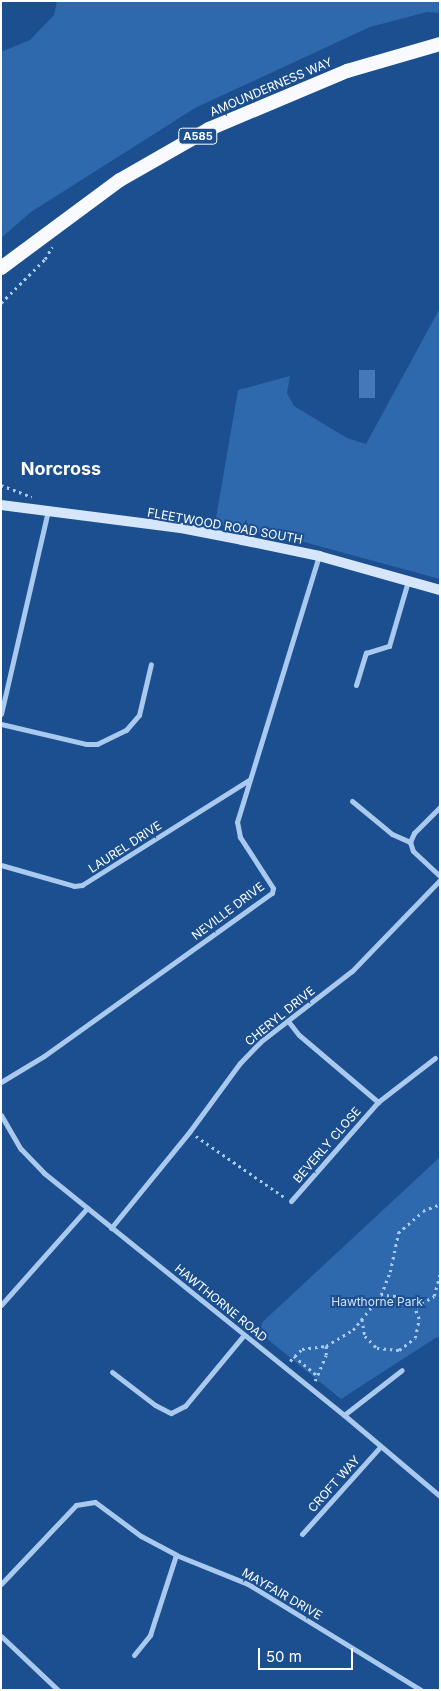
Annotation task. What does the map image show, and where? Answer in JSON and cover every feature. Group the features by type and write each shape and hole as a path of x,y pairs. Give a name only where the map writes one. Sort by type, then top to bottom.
{"highway":[{"name":"AMOUNDERNESS WAY","path":"1,268 120,180 209,130 347,71 440,44"}],"main road":[{"name":"FLEETWOOD ROAD SOUTH","path":"2,505 181,528 319,556 440,590"}],"street":[{"path":"1,714 48,511"},
{"name":"NEVILLE DRIVE","path":"1,1082 44,1056 272,893 273,888 238,830 238,816 319,556"},
{"path":"356,685 366,653 388,646 408,580"},
{"path":"1,724 86,744 97,744 126,730 139,714 151,664"},
{"name":"LAUREL DRIVE","path":"1,865 74,886 82,884 250,780"},
{"path":"352,801 392,834 410,842"},
{"path":"440,807 414,833 410,842 413,851 440,876"},
{"name":"CHERYL DRIVE","path":"111,1228 190,1131 240,1063 260,1042 352,970 440,880"},
{"name":"BEVERLY CLOSE","path":"288,1021 299,1035 378,1102"},
{"name":"BEVERLY CLOSE","path":"292,1202 378,1102 435,1058"},
{"name":"HAWTHORNE ROAD","path":"1,1115 34,1164 111,1228 285,1366 440,1496"},
{"path":"1,1306 87,1208"},
{"path":"112,1372 155,1406 171,1412 185,1406 244,1335"},
{"path":"344,1415 402,1370"},
{"name":"CROFT WAY","path":"302,1534 380,1447"},
{"name":"MAYFAIR DRIVE","path":"1,1584 76,1505 95,1502 141,1536 176,1555 248,1584 421,1690"},
{"path":"134,1655 150,1635 176,1555"},
{"path":"1,1636 58,1690"}],"path":[{"path":"1,303 45,259"},
{"path":"190,1131 292,1202"},
{"path":"285,1366 294,1356 310,1346 326,1346 338,1342 362,1319 381,1295 398,1233 423,1212 440,1204"},
{"path":"416,1308 434,1296 440,1272"},
{"path":"362,1319 365,1336 371,1344 383,1350 399,1350 410,1343 418,1332 416,1308 402,1297 381,1295"},
{"path":"310,1387 318,1376 326,1355 326,1346"},
{"path":"294,1356 318,1376"}],"green space":[{"path":"57,1 440,1 440,13 427,12 370,27 195,108 31,212 1,238 1,52 30,40 54,15"},
{"path":"440,308 440,579 304,542 215,524 238,390 290,376 287,393 294,406 347,438 366,444"},
{"name":"Hawthorne Park","path":"440,1157 440,1339 437,1337 341,1399 255,1329"}],"building":[{"path":"359,370 375,370 375,398 359,398"}],"district":[{"name":"Norcross","path":"61,469"}]}
